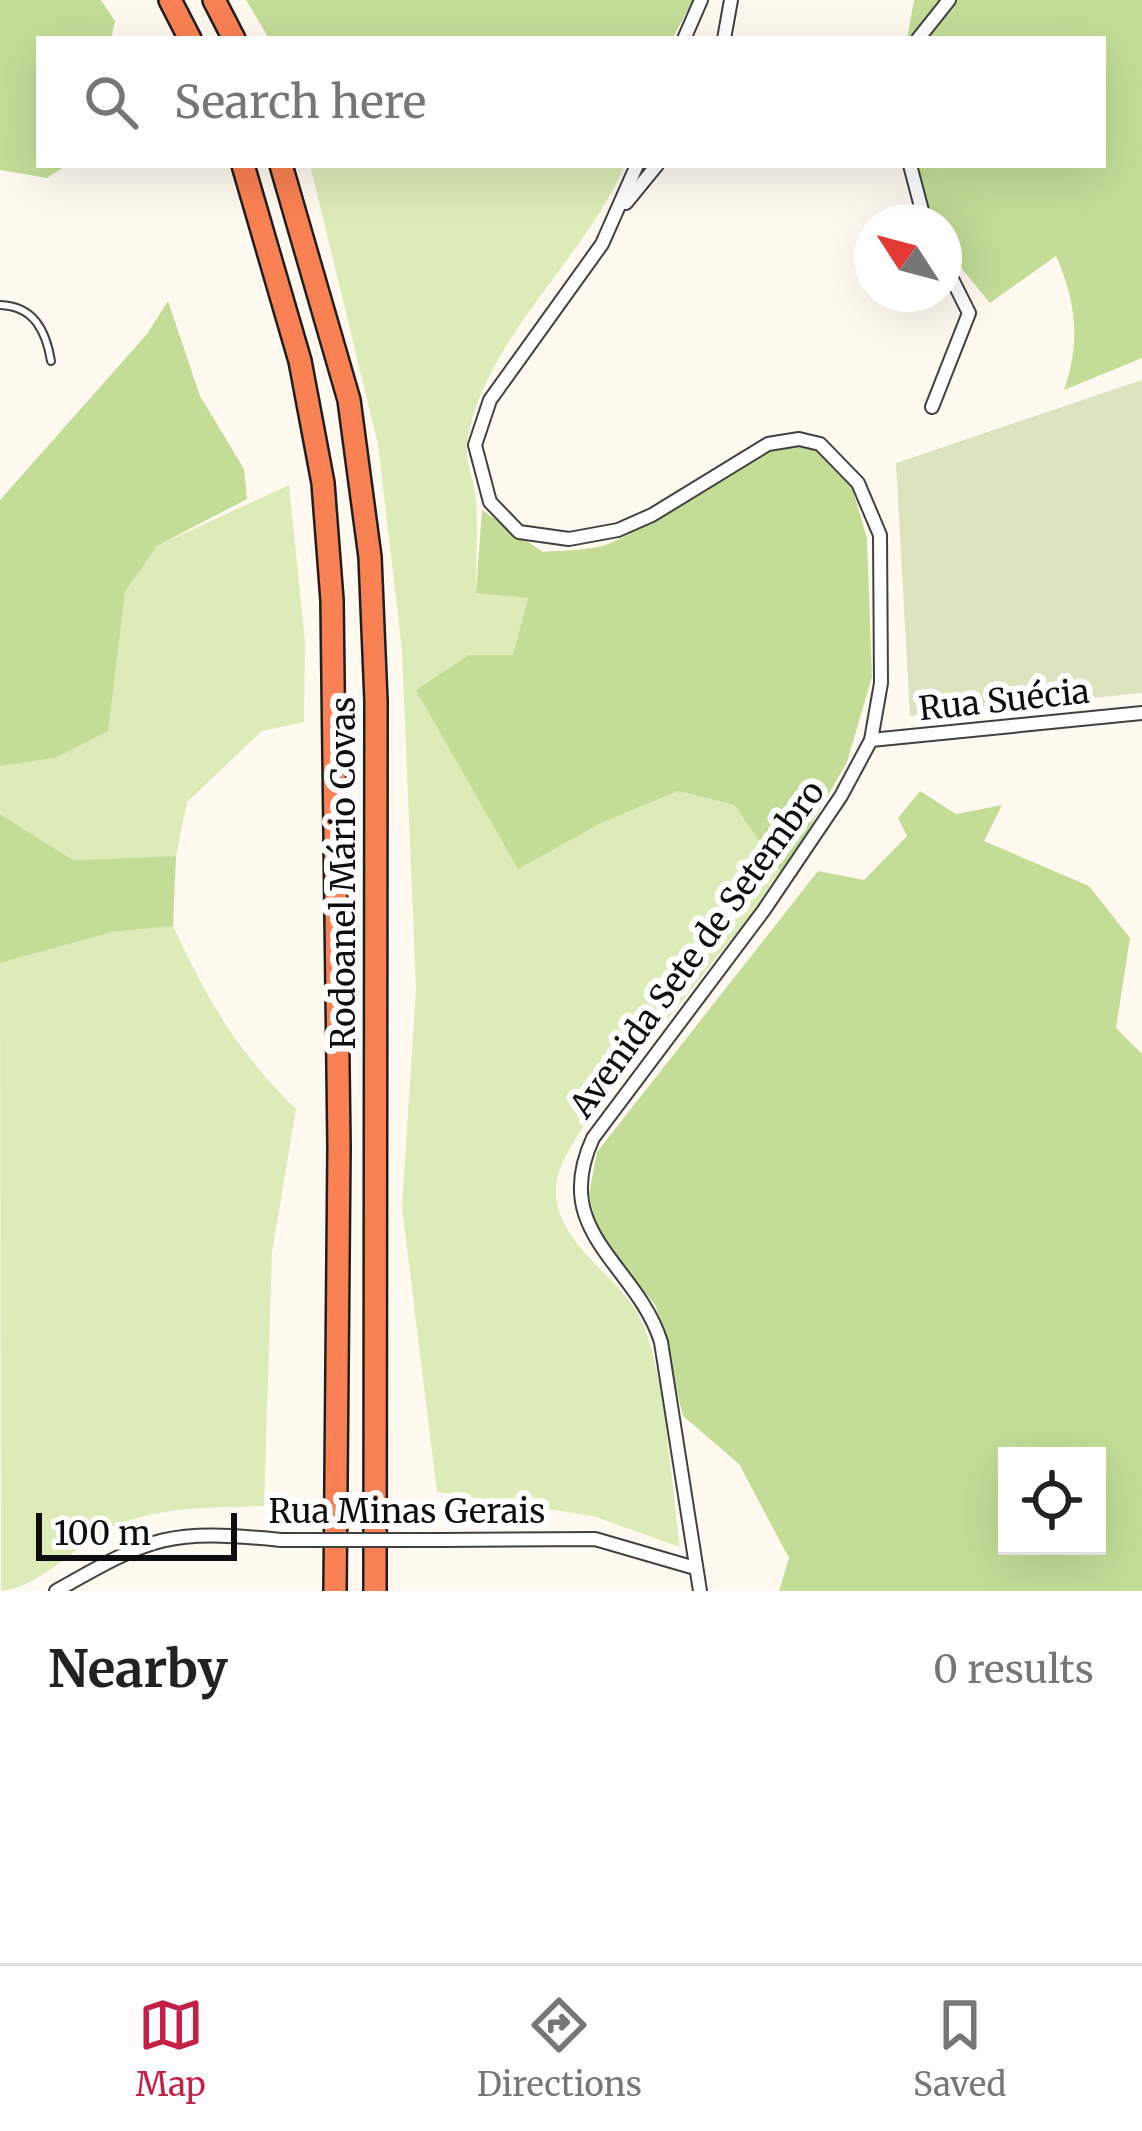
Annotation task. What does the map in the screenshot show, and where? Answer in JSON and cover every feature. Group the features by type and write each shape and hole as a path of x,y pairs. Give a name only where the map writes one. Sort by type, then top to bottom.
{"highway":[{"path":"170,0 188,36"},
{"path":"214,0 232,36"},
{"name":"Rodoanel Mário Covas","path":"244,168 300,361 323,483 332,600 340,1147 335,1591"},
{"name":"Rodoanel Mário Covas","path":"282,168 349,400 370,557 376,701 375,1591"}],"street":[{"path":"685,36 701,0"},
{"path":"725,36 731,0"},
{"path":"920,36 950,0"},
{"name":"Avenida Sete de Setembro","path":"636,168 602,244 490,400 475,445 490,502 519,532 569,539 652,515 768,444 799,439 820,444 858,483 880,535 882,661 872,740 764,910 593,1138 582,1161 582,1211 595,1239 653,1316 661,1342 700,1591"},
{"path":"614,218 655,168"},
{"path":"911,168 920,204"},
{"path":"932,406 969,313 962,299"},
{"name":"Rua Suécia","path":"872,740 1142,713"},
{"name":"Rua Minas Gerais","path":"56,1591 129,1550 180,1534 281,1540 595,1539 695,1568"}],"lane":[{"path":"0,305 19,308 35,320 51,361"}],"green space":[{"path":"0,0 101,0 115,21 112,36 36,36 36,168 62,168 47,178 0,170"},
{"path":"246,0 693,0 674,36 267,36"},
{"path":"914,0 1142,0 1142,358 1064,390 1073,355 1074,322 1056,256 990,303 962,269 962,204 920,204 906,168 1106,168 1106,36 908,36"},
{"path":"311,168 623,168 585,234 491,372 476,408 467,452 476,500 476,593 528,597 513,656 599,824 678,791 734,805 783,875 590,1116 557,1181 558,1209 565,1226 627,1298 647,1334 661,1393 680,1547 593,1516 437,1492 402,1207 416,988 402,650 378,444"},
{"path":"168,301 200,396 244,469 247,499 157,546 125,592 108,731 55,758 0,766 0,500 147,334"},
{"path":"1142,380 1142,693 910,716 896,463"},
{"path":"797,443 824,452 852,487 867,538 872,677 847,762 783,875 734,805 678,791 599,824 518,869 416,690 469,655 513,655 528,598 476,593 482,510 543,552 601,546 748,462"},
{"path":"289,485 305,642 304,722 262,731 187,802 176,856 73,860 0,814 0,766 55,758 113,657 125,592 157,546"},
{"path":"920,791 956,814 1002,805 984,841 1089,886 1130,938 1116,1028 1142,1054 1142,1591 779,1591 789,1558 739,1464 683,1416 656,1306 598,1234 589,1194 597,1152 818,871 864,880 907,836 898,818"},
{"path":"0,814 73,860 176,856 173,926 113,932 0,963"},
{"path":"173,926 225,1024 296,1109 272,1252 264,1506 188,1509 133,1519 101,1533 31,1581 1,1591 0,963 113,932"}]}
